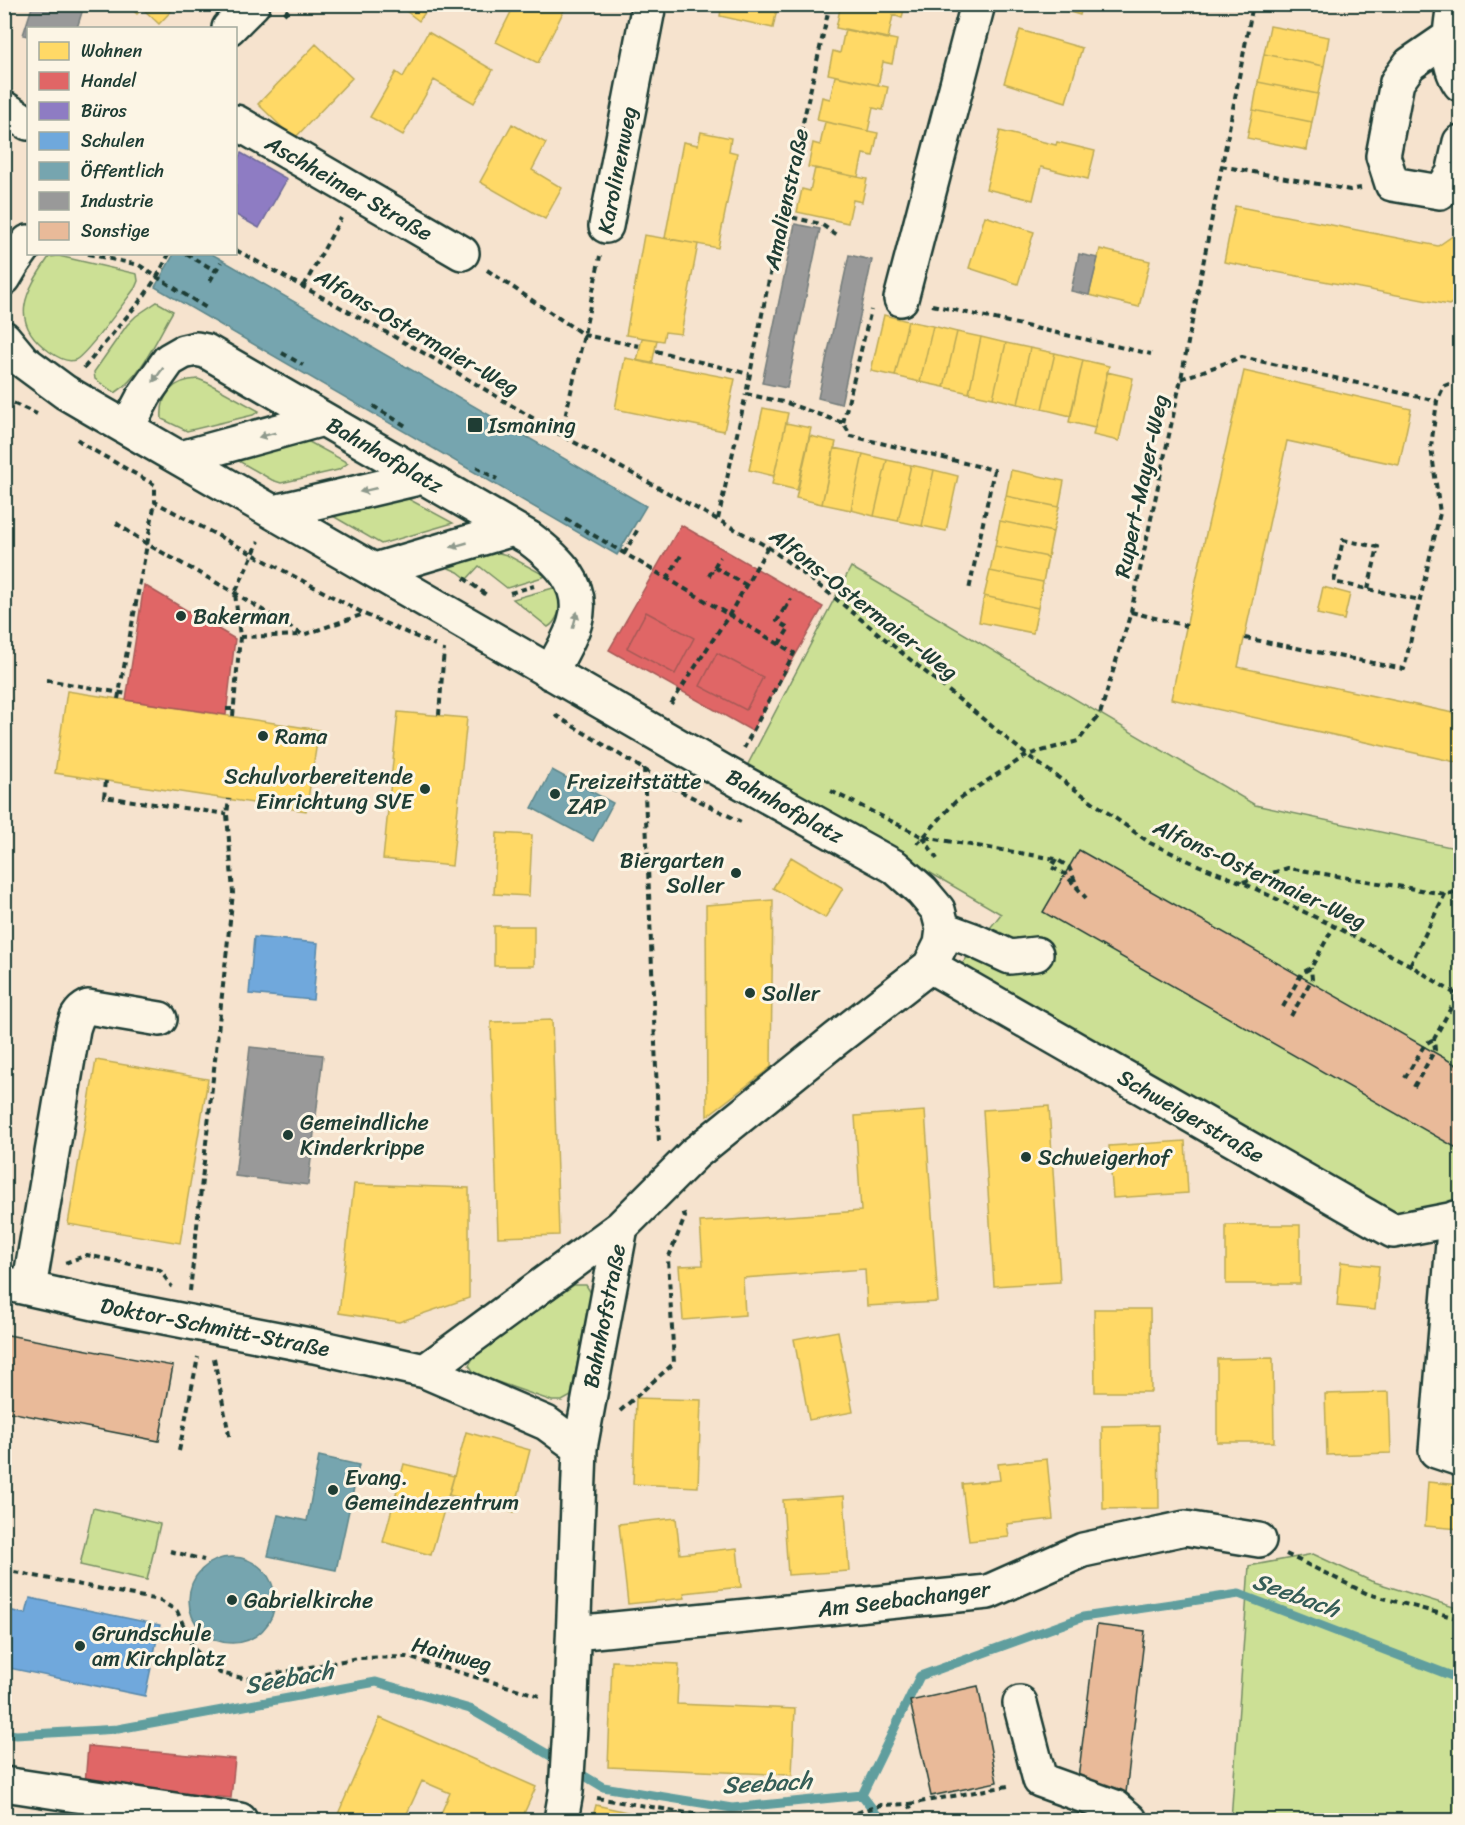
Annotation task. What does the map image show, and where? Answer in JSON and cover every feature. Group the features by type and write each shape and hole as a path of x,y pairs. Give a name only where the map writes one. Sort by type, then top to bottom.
{"street":[{"path":"230,27 253,4"},
{"name":"Karolinenweg","path":"606,226 649,4"},
{"path":"901,298 978,4"},
{"path":"1454,4 1449,38 1451,60 1456,78 1461,84"},
{"path":"1449,38 1410,64 1397,82 1383,156 1392,184 1440,192 1453,174 1461,142"},
{"path":"4,108 27,122"},
{"name":"Aschheimer Straße","path":"237,123 462,253"},
{"path":"4,278 27,243"},
{"name":"Bahnhofplatz","path":"4,338 23,361 65,392 729,775 895,867"},
{"name":"Bahnhofplatz","path":"127,428 145,394 169,360 183,352 196,349 206,351 547,551 561,565 573,584 578,605 575,624 551,673"},
{"path":"181,459 323,419"},
{"path":"274,512 423,477"},
{"path":"375,570 513,529"},
{"path":"895,867 922,891 938,910 943,929 1010,957 1036,954"},
{"name":"Bahnhofstraße","path":"565,1800 574,1633 579,1448 621,1227 694,1154 930,966 941,944 943,929"},
{"name":"Schweigerstraße","path":"930,966 1393,1231 1458,1218"},
{"path":"21,1282 77,1017 81,1010 88,1007 160,1019"},
{"path":"1458,1218 1436,1451 1461,1459"},
{"path":"425,1371 621,1227"},
{"name":"Doktor-Schmitt-Straße","path":"21,1282 187,1315 425,1371 546,1423 579,1448"},
{"name":"Am Seebachanger","path":"574,1633 988,1593 1083,1550 1185,1528 1259,1540"},
{"path":"1020,1703 1040,1780 1115,1807 1130,1821"},
{"path":"4,1784 95,1809 240,1821"}],"path":[{"name":"Amalienstraße","path":"718,519 782,215 830,4"},
{"name":"Rupert-Mayer-Weg","path":"895,867 957,801 1027,755 1078,741 1100,714 1131,612 1181,379 1253,4"},
{"path":"1221,166 1350,190 1392,184"},
{"path":"304,286 356,191"},
{"path":"782,215 821,224 836,236"},
{"name":"Karolinenweg","path":"561,435 606,226"},
{"name":"Alfons-Ostermaier-Weg","path":"237,251 431,357 561,435 768,547 830,594 1027,755 1150,843 1334,926 1410,965 1459,996"},
{"path":"462,253 584,335 639,346"},
{"path":"93,255 139,265 208,309"},
{"path":"4,399 56,422 65,392 144,296 168,255"},
{"path":"188,255 216,272"},
{"path":"210,281 222,262"},
{"path":"843,423 874,298 901,298 1151,354"},
{"path":"656,351 749,374"},
{"path":"282,353 303,365"},
{"path":"1181,379 1242,357 1437,401"},
{"path":"1245,638 1404,669 1440,513 1431,447 1437,401 1444,386 1461,380"},
{"path":"746,394 787,403 843,423 851,436 994,470 969,590"},
{"path":"373,406 406,426"},
{"path":"71,434 86,446 155,485 155,502 121,693 118,699"},
{"path":"476,467 497,479"},
{"path":"155,502 364,614 452,654"},
{"path":"233,716 240,638 235,593 274,512"},
{"path":"566,519 794,653 743,749 734,744"},
{"path":"116,523 147,544 235,593 303,635"},
{"path":"624,554 639,527"},
{"path":"1368,589 1378,547 1343,540 1334,582 1420,600"},
{"path":"579,1448 674,1363 668,1259 685,1217 671,1177 660,1159 644,769 653,731 729,615 768,547"},
{"path":"667,579 683,552"},
{"path":"709,576 720,557"},
{"path":"714,567 746,585"},
{"path":"780,618 791,599"},
{"path":"779,644 789,628 777,621 784,609 789,611 785,609"},
{"path":"1131,612 1186,626"},
{"path":"240,638 303,635 364,614"},
{"path":"439,716 444,649"},
{"path":"46,680 127,694"},
{"path":"226,709 233,709"},
{"path":"546,710 676,789 751,826"},
{"path":"106,781 104,797 228,814"},
{"path":"828,790 923,837 1056,859 1069,867 1078,888"},
{"path":"206,1354 198,1354 183,1348 233,893 228,814 230,800"},
{"path":"923,837 942,867"},
{"path":"1056,859 1051,867 1065,874 1086,898"},
{"path":"1243,883 1288,868 1444,894 1461,892"},
{"path":"1410,965 1444,894"},
{"path":"1283,1006 1302,973 1311,968 1334,926"},
{"path":"1291,1016 1312,979 1311,968"},
{"path":"1405,1078 1425,1044 1434,1039 1459,996"},
{"path":"1413,1087 1435,1050 1434,1039"},
{"path":"21,1282 87,1255 160,1270 187,1315"},
{"path":"179,1451 198,1354"},
{"path":"213,1354 230,1440"},
{"path":"1259,1540 1368,1594 1461,1619"},
{"path":"170,1551 204,1560"},
{"name":"Hainweg","path":"4,1570 159,1600 177,1611 194,1649 220,1673 247,1679 358,1658 407,1657 570,1716"},
{"path":"826,1821 881,1805 909,1804 1040,1780"},
{"path":"565,1800 730,1821"},
{"path":"909,1804 916,1821"}],"green space":[{"path":"59,256 137,274 138,281 96,339 72,361 56,356 37,341 28,329 25,318 25,306 33,282 49,257"},
{"path":"157,302 173,311 141,367 125,386 115,393 95,379 94,372 127,325"},
{"path":"198,379 259,411 253,415 187,431 162,419 163,402 170,390 182,382"},
{"path":"300,437 348,463 338,470 281,483 230,456"},
{"path":"403,496 453,523 381,544 326,512"},
{"path":"491,551 507,555 546,576 507,588 479,566 467,579 458,572 439,564"},
{"path":"851,567 1255,805 1460,849 1460,1215 1393,1231 955,973 1001,914 747,766"},
{"path":"557,587 561,605 556,618 548,627 513,599"},
{"path":"574,1285 586,1285 591,1293 571,1396 562,1401 552,1401 475,1374 469,1365 476,1353"},
{"path":"93,1508 160,1524 147,1580 80,1565"},
{"path":"1313,1554 1371,1581 1460,1609 1460,1820 1231,1820 1249,1566"}],"building: Wohnen":[{"path":"126,4 178,4 159,24 142,8 137,14"},
{"path":"397,4 431,4 419,21"},
{"path":"515,4 567,4 538,63 496,42"},
{"path":"722,4 778,4 773,28 720,16"},
{"path":"841,4 850,6 851,4 905,4 902,18 893,15 888,39 836,28"},
{"path":"1043,4 1083,4 1080,15"},
{"path":"1270,26 1329,37 1324,66 1264,54"},
{"path":"845,29 897,40 892,64 883,62 878,85 828,74 833,51 840,53"},
{"path":"1020,30 1082,48 1066,102 1004,83"},
{"path":"428,32 493,70 474,103 434,80 403,135 370,117 396,72 403,77"},
{"path":"316,44 352,78 294,139 258,104"},
{"path":"1264,54 1324,66 1318,94 1258,82"},
{"path":"835,76 888,87 883,110 873,108 868,131 817,120 822,97 830,99"},
{"path":"1258,82 1318,94 1312,122 1253,110"},
{"path":"1253,110 1312,122 1307,150 1247,138"},
{"path":"825,122 878,133 873,156 863,154 858,177 808,167 813,143 820,145"},
{"path":"512,124 546,143 532,170 562,188 545,219 480,182"},
{"path":"1000,131 1056,145 1057,142 1095,151 1088,179 1041,167 1033,200 986,189"},
{"path":"701,132 731,138 729,151 737,153 718,248 665,238 683,142 698,145"},
{"path":"815,168 867,179 862,202 853,200 848,223 797,212 802,189 810,191"},
{"path":"1235,206 1438,246 1460,231 1460,298 1449,305 1224,262"},
{"path":"985,216 1034,232 1018,284 969,268"},
{"path":"644,235 698,244 681,334 665,332 663,341 626,335"},
{"path":"1100,249 1150,261 1139,307 1089,295"},
{"path":"884,315 908,321 895,376 871,371"},
{"path":"908,321 933,326 920,382 895,376"},
{"path":"933,326 957,332 944,387 920,382"},
{"path":"957,332 981,337 969,393 944,387"},
{"path":"981,337 1006,343 993,398 969,393"},
{"path":"642,338 657,340 652,364 637,361"},
{"path":"1006,343 1030,348 1018,404 993,398"},
{"path":"1030,348 1055,353 1042,409 1018,404"},
{"path":"1055,353 1083,360 1071,416 1042,409"},
{"path":"625,358 735,379 724,431 615,409"},
{"path":"1083,360 1109,366 1095,428 1069,422"},
{"path":"1244,371 1411,409 1399,465 1287,441 1238,667 1458,714 1460,704 1460,763 1171,699"},
{"path":"1107,372 1133,378 1119,441 1093,435"},
{"path":"763,408 788,413 774,476 749,470"},
{"path":"786,423 811,428 797,490 772,484"},
{"path":"810,436 836,442 822,504 796,498"},
{"path":"834,448 863,454 851,510 822,504"},
{"path":"863,454 887,460 874,516 851,510"},
{"path":"887,460 911,465 898,521 874,516"},
{"path":"911,465 934,470 922,526 898,521"},
{"path":"934,470 958,476 946,531 922,526"},
{"path":"1011,470 1064,481 1059,507 1006,496"},
{"path":"1006,496 1059,507 1053,532 1000,521"},
{"path":"1000,521 1053,532 1048,557 995,546"},
{"path":"995,546 1048,557 1043,582 990,571"},
{"path":"990,571 1043,582 1038,608 984,596"},
{"path":"1323,587 1350,594 1344,620 1317,614"},
{"path":"984,596 1038,608 1033,633 979,622"},
{"path":"67,691 319,730 306,811 55,773"},
{"name":"Schulvorbereitende Einrichtung SVE","path":"398,712 467,718 452,866 383,859"},
{"path":"497,833 532,835 529,896 494,894"},
{"path":"791,857 843,888 825,918 773,888"},
{"path":"773,900 771,1067 707,1116 706,905"},
{"path":"494,926 534,926 534,966 494,966"},
{"path":"552,1020 559,1235 498,1237 491,1022"},
{"path":"96,1060 208,1079 180,1243 68,1224"},
{"path":"1049,1106 1060,1282 994,1286 983,1110"},
{"path":"925,1111 938,1302 867,1306 865,1269 743,1278 745,1315 683,1320 679,1266 703,1265 700,1222 861,1211 855,1116"},
{"path":"1185,1141 1188,1193 1113,1198 1109,1146"},
{"path":"354,1184 469,1188 469,1298 399,1322 339,1313"},
{"path":"1226,1225 1300,1225 1300,1284 1226,1284"},
{"path":"1341,1262 1379,1266 1375,1310 1337,1306"},
{"path":"1094,1309 1150,1309 1151,1392 1095,1392"},
{"path":"838,1331 853,1412 809,1420 794,1339"},
{"path":"1460,1339 1460,1406 1456,1406"},
{"path":"1273,1358 1274,1442 1217,1442 1217,1359"},
{"path":"1389,1392 1391,1453 1327,1455 1325,1394"},
{"path":"636,1398 701,1400 698,1487 633,1484"},
{"path":"1158,1425 1159,1508 1103,1509 1102,1426"},
{"path":"466,1432 530,1450 514,1512 449,1495"},
{"path":"1047,1459 1053,1519 1007,1524 1009,1537 969,1541 962,1484 1000,1480 998,1464"},
{"path":"404,1464 454,1476 431,1555 383,1542"},
{"path":"1428,1482 1460,1485 1460,1529 1425,1526"},
{"path":"844,1496 849,1571 788,1575 783,1500"},
{"path":"676,1518 680,1554 737,1548 741,1587 684,1593 685,1598 628,1604 619,1524"},
{"path":"612,1661 679,1664 677,1704 795,1709 792,1775 608,1767"},
{"path":"380,1718 536,1787 521,1820 438,1820 450,1793 422,1781 404,1820 353,1820 338,1814"},
{"path":"596,1805 662,1820 592,1820"}],"building: Handel":[{"path":"681,525 823,607 752,731 609,650"},
{"path":"144,585 235,639 226,715 126,700"},
{"path":"646,612 694,638 675,674 627,648"},
{"path":"717,653 763,677 746,710 700,686"},
{"path":"88,1746 235,1759 231,1798 85,1784"}],"building: Büros":[{"path":"241,153 287,179 259,228 237,216 237,161"}],"building: Schulen":[{"path":"254,937 318,943 313,1000 249,994"},
{"name":"Grundschule am Kirchplatz","path":"30,1598 160,1625 145,1696 4,1667 4,1609 26,1614"}],"building: Öffentlich":[{"path":"173,255 214,255 646,506 617,555 155,287"},
{"path":"552,770 613,803 593,841 532,808"},
{"name":"Evang. Gemeindezentrum","path":"319,1456 359,1465 336,1570 268,1556 278,1515 307,1521"},
{"name":"Gabrielkirche","path":"232,1557 249,1560 263,1569 272,1583 275,1600 272,1617 263,1631 249,1640 232,1643 215,1640 201,1631 192,1617 189,1600 192,1583 201,1569 215,1560"}],"building: Industrie":[{"path":"33,4 84,6 77,27 27,27 27,36 23,35"},
{"path":"795,224 820,229 787,388 762,383"},
{"path":"1079,254 1098,258 1089,295 1071,291"},
{"path":"849,255 872,260 841,404 818,398"},
{"path":"250,1047 323,1055 308,1185 235,1176"}],"building: Sonstige":[{"path":"1079,850 1460,1067 1460,1150 1043,912"},
{"path":"8,1335 173,1366 159,1441 4,1411 4,1351"},
{"path":"1097,1625 1145,1631 1126,1793 1077,1787"},
{"path":"978,1686 997,1782 931,1796 910,1701"}],"waterway":[{"name":"Seebach","path":"573,1769 603,1787 732,1808 862,1795 920,1676 1083,1617 1239,1594 1452,1676 1460,1675"},
{"name":"Seebach","path":"4,1733 16,1735 118,1729 376,1682 470,1709 561,1762"},
{"path":"862,1795 881,1820"}],"place":[{"name":"Ismaning","path":"475,425"},
{"name":"Bakerman","path":"181,616"},
{"name":"Rama","path":"263,736"},
{"name":"Schulvorbereitende Einrichtung SVE","path":"425,789"},
{"name":"Freizeitstätte ZAP","path":"555,794"},
{"name":"Biergarten Soller","path":"736,873"},
{"name":"Soller","path":"750,993"},
{"name":"Gemeindliche Kinderkrippe","path":"288,1135"},
{"name":"Schweigerhof","path":"1026,1157"},
{"name":"Evang. Gemeindezentrum","path":"333,1490"},
{"name":"Gabrielkirche","path":"232,1600"},
{"name":"Grundschule am Kirchplatz","path":"80,1646"}]}
